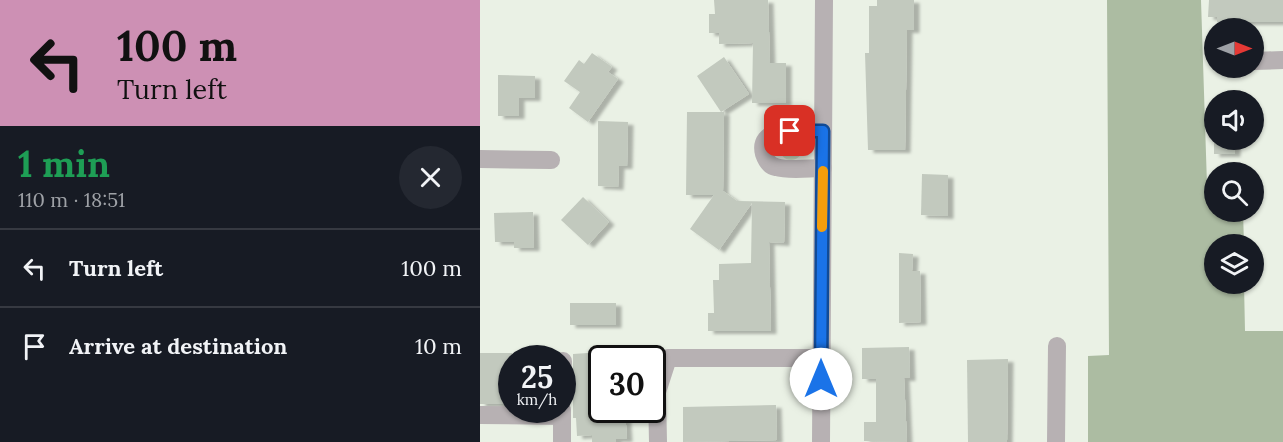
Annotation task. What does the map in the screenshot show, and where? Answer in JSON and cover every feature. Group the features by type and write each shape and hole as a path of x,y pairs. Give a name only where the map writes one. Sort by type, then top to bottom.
{"street":[{"path":"821,442 824,0"},
{"path":"1264,61 1283,60"},
{"path":"823,131 778,131 768,138 764,149 767,160 776,168 823,168"},
{"path":"480,159 551,160"},
{"path":"1056,442 1057,346"},
{"path":"658,442 657,392 668,358 821,358"},
{"path":"480,414 498,414"},
{"path":"562,423 562,442"}],"green space":[{"path":"1107,0 1201,0 1204,150 1206,150 1206,162 1204,162 1204,222 1243,222 1244,234 1204,234 1204,294 1244,294 1245,331 1283,331 1283,442 1088,442 1088,356 1109,355"},
{"path":"791,138 799,141 802,149 799,157 791,160 783,157 780,149 783,141"}],"building":[{"path":"714,0 768,0 770,63 786,63 786,103 752,103 753,43 719,44 719,33 709,33 709,14 715,14"},
{"path":"877,0 914,0 914,30 907,30 905,150 868,150 865,53 869,53 869,6 877,6"},
{"path":"1209,0 1283,0 1283,22 1264,22 1264,18 1208,17"},
{"path":"592,53 612,67 608,72 618,79 588,122 569,108 580,92 564,81 579,60 584,64"},
{"path":"724,57 749,94 721,112 697,76"},
{"path":"498,75 535,76 535,98 519,98 519,116 498,116"},
{"path":"687,112 724,112 723,191 737,201 785,202 784,243 769,242 771,331 708,331 708,313 714,313 713,280 719,280 719,264 751,263 752,203 719,250 690,229 714,195 686,195"},
{"path":"598,121 628,122 627,166 619,166 618,187 598,186"},
{"path":"1214,150 1235,150 1235,154 1214,154"},
{"path":"922,174 948,175 948,216 921,215"},
{"path":"583,197 609,222 588,245 561,220"},
{"path":"533,212 534,248 514,248 514,242 495,242 494,213"},
{"path":"899,253 913,254 912,271 920,271 921,322 899,323"},
{"path":"570,303 616,303 616,325 570,325"},
{"path":"909,347 910,378 904,378 907,442 864,441 864,422 876,422 876,379 862,379 862,348"},
{"path":"480,353 498,353 498,404 480,404"},
{"path":"588,353 588,423 626,423 627,439 616,439 616,442 592,442 592,435 577,436 576,354"},
{"path":"1008,359 1007,442 968,442 967,360"},
{"path":"776,405 777,440 683,442 683,407"}],"slow traffic":[{"path":"822,227 823,171"}],"route":[{"path":"790,131 823,131 821,379"}]}
